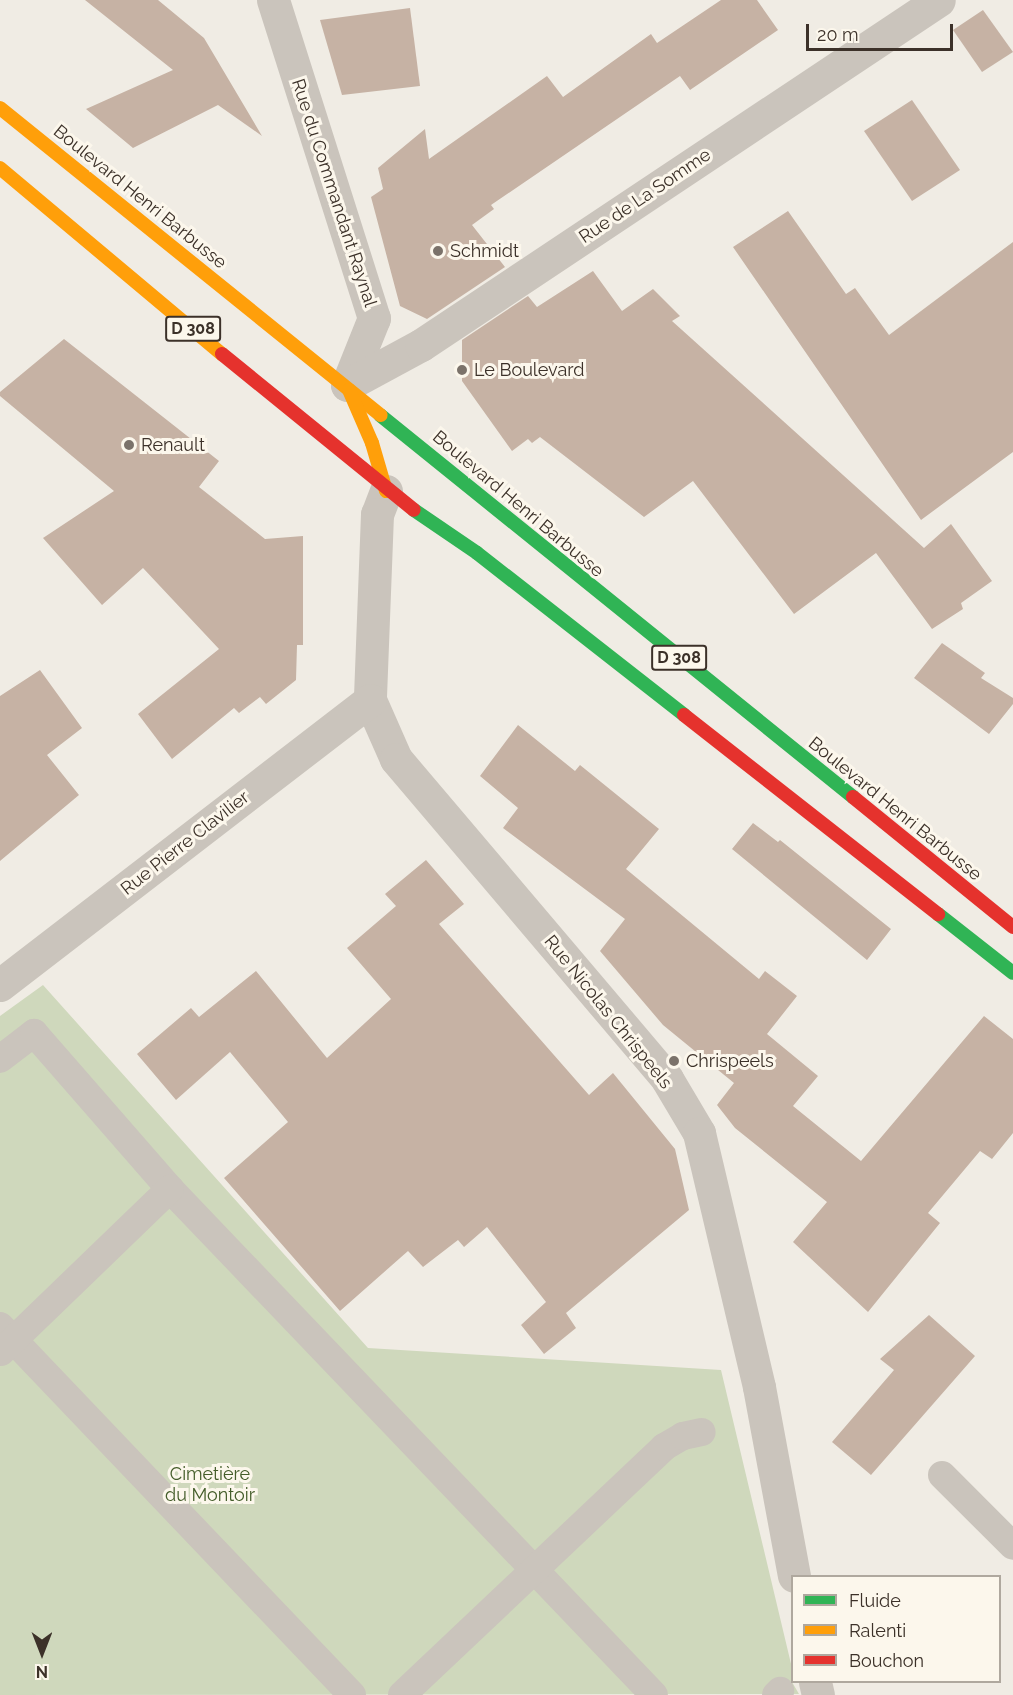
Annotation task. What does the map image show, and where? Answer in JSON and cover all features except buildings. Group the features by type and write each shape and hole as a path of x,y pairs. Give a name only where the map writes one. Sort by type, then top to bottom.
{"main road":[{"name":"Boulevard Henri Barbusse","path":"0,108 347,386 558,561 1013,927"},
{"name":"D 308","path":"0,168 386,491 477,553 1013,973"},
{"path":"347,386 372,443 386,491"}],"street":[{"name":"Rue du Commandant Raynal","path":"273,0 374,318 347,386"},
{"name":"Rue de La Somme","path":"347,386 421,345 939,0"},
{"name":"Rue Nicolas Chrispeels","path":"386,491 377,514 370,700 396,759 667,1079 699,1133 759,1387 795,1575"},
{"name":"Rue Pierre Clavilier","path":"0,985 370,700"}],"lane":[{"path":"0,1059 34,1033 170,1189 654,1695"},
{"path":"170,1189 5,1340 352,1695"},
{"path":"402,1695 664,1447 684,1436 702,1432"},
{"path":"942,1475 1013,1546"}],"green space":[{"name":"Cimetière du Montoir","path":"43,985 368,1348 721,1370 791,1664 791,1683 799,1694 0,1695 0,1016"}],"traffic: fast":[{"path":"380,415 853,797"},
{"path":"414,510 477,553 684,715"},
{"path":"938,914 1013,973"}],"traffic: slow":[{"path":"0,108 380,415"},
{"path":"0,168 222,354"},
{"path":"349,390 372,443 386,491"}],"traffic: jam":[{"path":"222,354 414,510"},
{"path":"684,715 938,914"},
{"path":"853,797 1013,927"}],"place":[{"name":"Schmidt","path":"438,251"},
{"name":"Le Boulevard","path":"462,370"},
{"name":"Renault","path":"129,445"},
{"name":"Chrispeels","path":"674,1061"}]}
